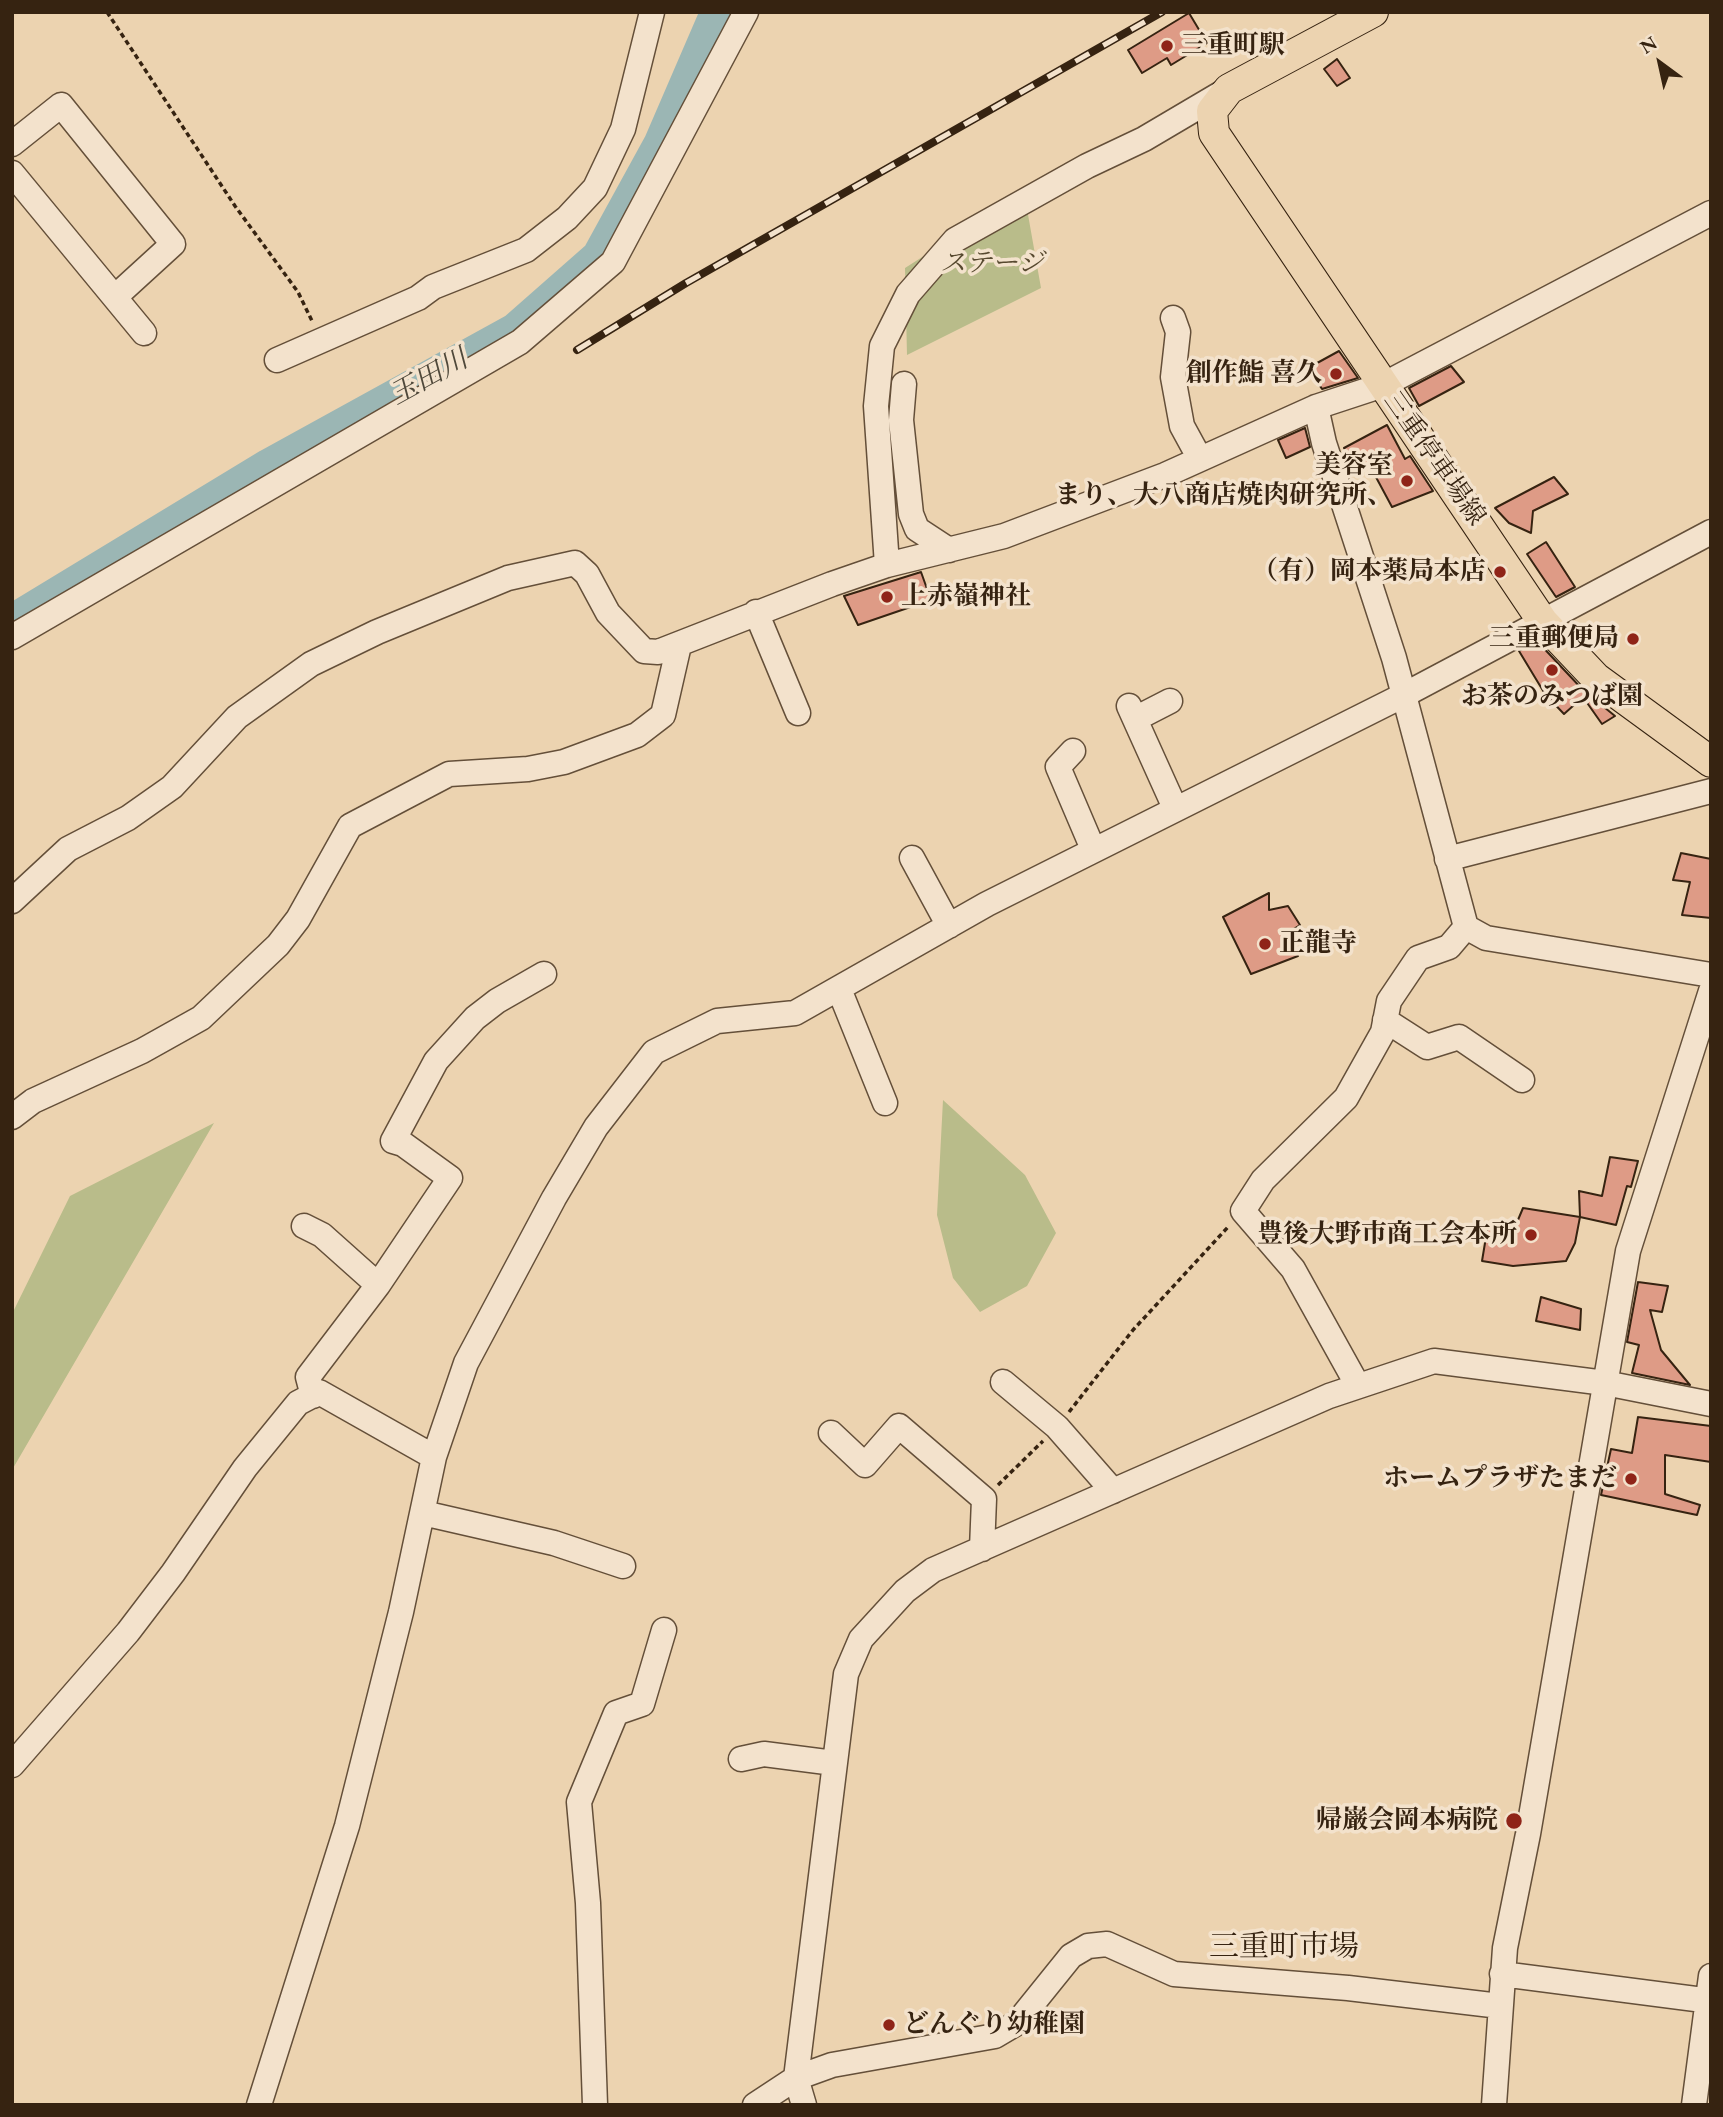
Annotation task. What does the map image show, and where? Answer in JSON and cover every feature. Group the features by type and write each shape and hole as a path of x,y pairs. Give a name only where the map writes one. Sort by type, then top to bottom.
{"main road":[{"path":"1220,100 1373,12"},
{"name":"三重停車場線","path":"1220,100 1214,133 1288,239 1543,622 1596,678 1711,762"}],"street":[{"path":"278,360 418,298 433,287 526,250 567,218 595,188 624,129 652,12"},
{"path":"12,637 520,342 613,262 746,12"},
{"path":"887,565 876,406 882,346 908,294 955,240 1087,166 1220,100"},
{"path":"12,144 61,105 173,244 115,297"},
{"path":"12,173 144,333"},
{"path":"12,901 68,849 128,818 172,787 237,717 311,664 508,579 575,563 587,574 608,613 644,651 658,652 756,612 887,565 1004,536 1200,459 1316,407 1383,385 1711,214"},
{"path":"1173,318 1178,332 1173,377 1182,426 1200,459"},
{"path":"904,384 901,420 911,514 917,529 949,550"},
{"path":"1316,407 1324,443 1404,695 1466,927 1486,938 1711,975"},
{"path":"259,2105 347,1826 423,1513 434,1457 466,1363 554,1198 596,1127 653,1052 717,1021 795,1013 1093,849 1404,695 1711,532"},
{"path":"756,612 798,713"},
{"path":"12,1117 33,1101 142,1051 201,1018 278,945 298,919 351,826 449,774 540,767 564,762 637,735 663,715 679,645"},
{"path":"1170,701 1132,713 1175,808"},
{"path":"1073,751 1058,767 1093,849"},
{"path":"1447,859 1711,791"},
{"path":"912,858 949,926"},
{"path":"1358,1385 1293,1269 1243,1211 1263,1180 1346,1098 1383,1032 1389,1000 1418,958 1449,947 1466,927"},
{"path":"313,1396 308,1377 378,1285 450,1178 403,1144 393,1141 436,1061 475,1018 496,1001 544,974"},
{"path":"839,989 885,1103"},
{"path":"1494,2105 1502,1974 1628,1251 1711,991"},
{"path":"1385,1020 1427,1047 1459,1037 1522,1080"},
{"path":"304,1226 322,1235 378,1285"},
{"path":"803,2105 796,2078 846,1674 861,1639 905,1591 933,1570 1113,1491 1358,1385 1434,1361 1605,1383 1711,1404"},
{"path":"1003,1382 1057,1427 1113,1491"},
{"path":"12,1765 128,1632 298,1403 319,1392 434,1457"},
{"path":"831,1433 865,1465 899,1426 985,1499 982,1549"},
{"path":"423,1513 554,1543 622,1566"},
{"path":"595,2105 588,1903 579,1802 616,1713 642,1704 664,1630"},
{"path":"741,1759 764,1754 834,1763"},
{"path":"755,2105 796,2078 832,2065 995,2036 1017,2023 1071,1956 1088,1946 1107,1944 1174,1974 1348,1988 1500,2006"},
{"path":"1502,1974 1709,2000"},
{"path":"1694,2105 1711,1976"}],"path":[{"path":"107,12 235,206 298,292 323,342"},
{"path":"985,1499 1057,1427 1133,1330 1243,1211"}],"green space":[{"name":"ステージ","path":"1024,192 1041,288 907,355 905,268"},
{"path":"943,1100 1025,1175 1056,1233 1027,1286 980,1312 953,1278 937,1215"},
{"path":"214,1123 12,1470 12,1314 70,1196"}],"building":[{"name":"三重町駅","path":"1189,13 1207,43 1171,65 1167,58 1142,73 1128,50"},
{"path":"1337,59 1350,78 1337,86 1324,69"},
{"name":"創作鮨 喜久","path":"1339,351 1358,378 1322,389 1308,368"},
{"path":"1451,366 1464,382 1419,406 1409,388"},
{"path":"1387,425 1405,459 1410,456 1433,491 1392,507 1370,466 1357,474 1344,448"},
{"path":"1305,428 1310,447 1286,458 1278,440"},
{"path":"1554,477 1568,494 1533,511 1531,533 1509,523 1495,508"},
{"path":"1546,542 1575,587 1556,597 1527,554"},
{"name":"上赤嶺神社","path":"921,572 931,600 858,625 844,596"},
{"path":"1537,641 1583,690 1615,716 1602,724 1583,697 1564,714 1545,694 1519,651"},
{"path":"1681,853 1711,859 1711,918 1682,915 1690,882 1673,880"},
{"name":"正龍寺","path":"1269,893 1269,910 1288,906 1300,925 1289,932 1298,956 1251,974 1223,917"},
{"path":"1610,1157 1638,1161 1631,1187 1627,1186 1616,1225 1580,1217 1579,1191 1602,1196"},
{"name":"豊後大野市商工会本所","path":"1523,1208 1580,1217 1575,1243 1566,1261 1513,1266 1482,1261 1488,1225 1515,1227"},
{"path":"1638,1282 1668,1286 1662,1312 1650,1310 1661,1350 1690,1385 1632,1373 1639,1345 1627,1342"},
{"path":"1541,1297 1581,1309 1580,1330 1536,1321"},
{"path":"1638,1417 1711,1426 1711,1462 1665,1455 1665,1494 1700,1505 1697,1515 1601,1495 1611,1449 1632,1453"}],"waterway":[{"name":"玉田川","path":"12,622 269,466 516,330 599,257 661,144 718,12"}],"railway":[{"path":"577,350 686,283 1162,12"}],"place":[{"name":"三重町駅","path":"1167,46"},
{"name":"創作鮨 喜久","path":"1336,374"},
{"name":"美容室 まり、大八商店焼肉研究所、","path":"1407,481"},
{"name":"（有）岡本薬局本店","path":"1500,572"},
{"name":"上赤嶺神社","path":"887,597"},
{"name":"三重郵便局","path":"1633,639"},
{"name":"お茶のみつば園","path":"1552,670"},
{"name":"正龍寺","path":"1265,944"},
{"name":"豊後大野市商工会本所","path":"1531,1235"},
{"name":"ホームプラザたまだ","path":"1631,1479"},
{"name":"帰巌会岡本病院","path":"1514,1821"},
{"name":"どんぐり幼稚園","path":"889,2025"}],"district":[{"name":"三重町市場","path":"1284,1948"}]}
